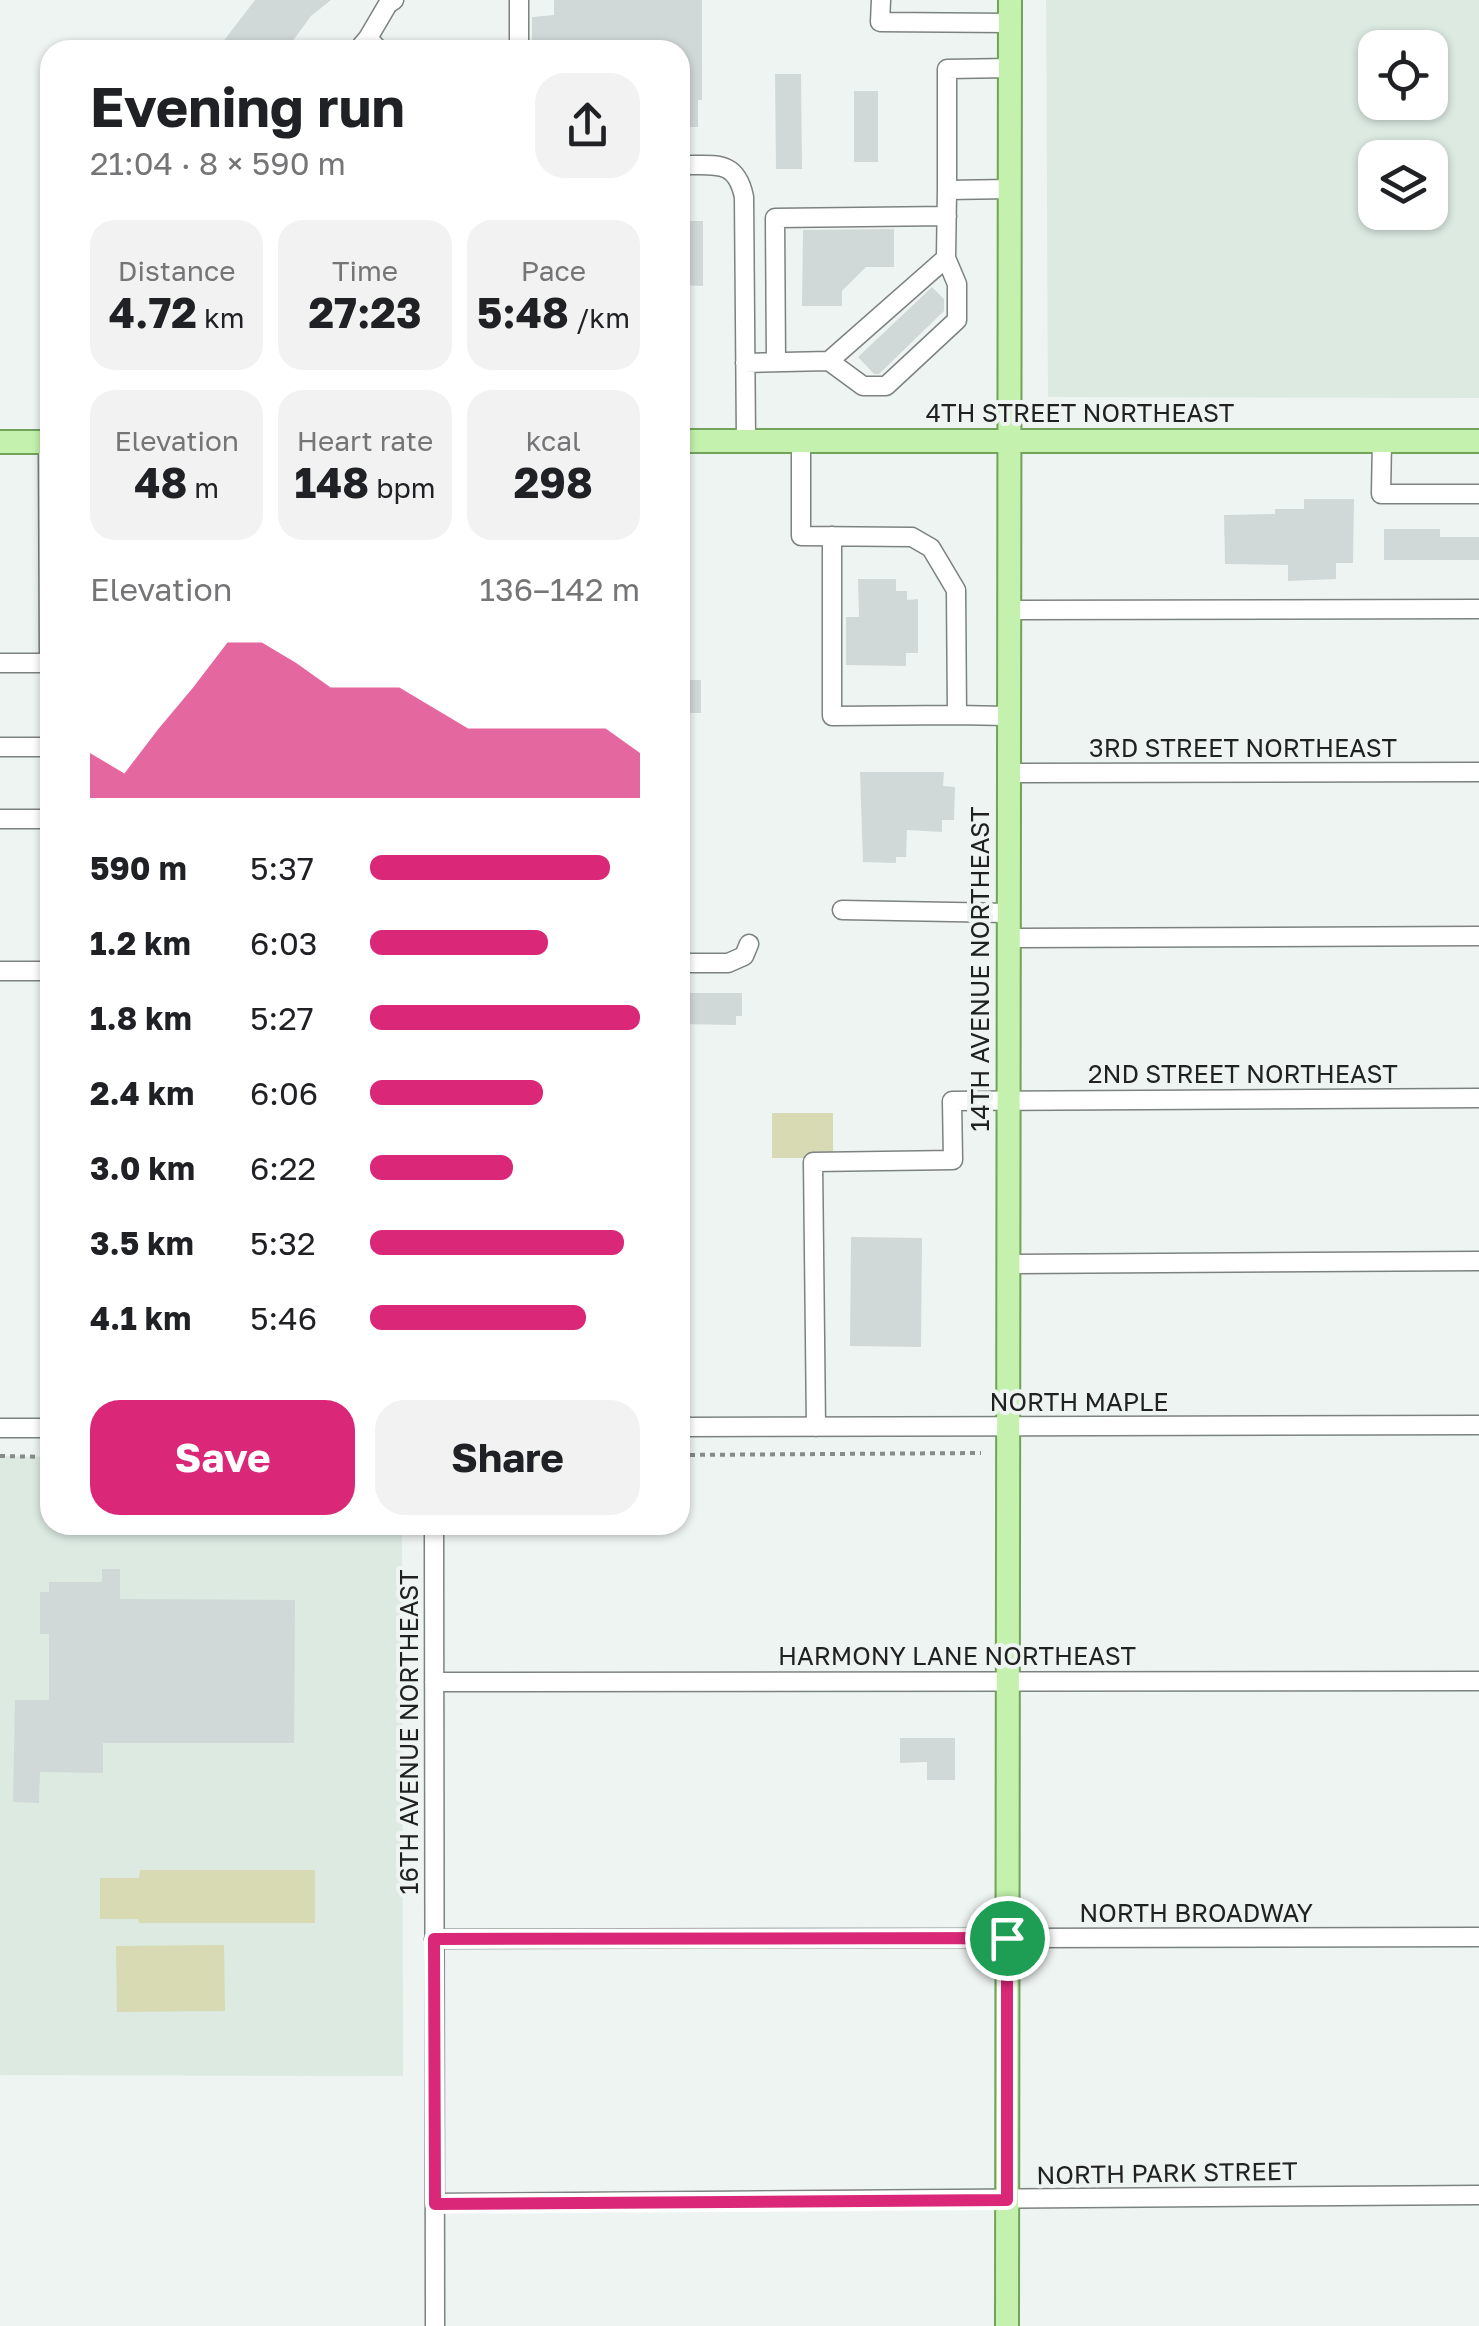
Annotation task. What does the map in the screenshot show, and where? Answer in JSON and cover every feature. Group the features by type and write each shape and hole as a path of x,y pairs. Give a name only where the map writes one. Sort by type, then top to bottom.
{"main road":[{"name":"14TH AVENUE NORTHEAST","path":"1007,2326 1010,12"},
{"name":"4TH STREET NORTHEAST","path":"690,441 1479,442"},
{"path":"0,442 40,442"}],"street":[{"path":"371,40 388,4 394,0"},
{"path":"519,0 520,40"},
{"path":"881,0 880,22 1010,12"},
{"path":"745,363 830,361 863,386 886,386 956,320 957,284 946,258 946,69 1010,68"},
{"path":"690,165 734,170 744,197 746,441"},
{"path":"947,190 1010,190"},
{"path":"776,362 775,218 947,216"},
{"path":"830,361 946,258"},
{"path":"801,441 801,536 912,537 931,548 956,590 957,716"},
{"path":"1382,441 1381,494 1479,494"},
{"path":"832,536 832,716 1007,716"},
{"path":"1008,610 1479,609"},
{"path":"0,663 40,663"},
{"path":"0,747 40,747"},
{"name":"3RD STREET NORTHEAST","path":"1007,773 1479,772"},
{"path":"0,819 40,819"},
{"path":"842,910 1007,913"},
{"path":"1007,938 1479,936"},
{"path":"690,963 728,963 744,956 749,944"},
{"path":"0,971 40,971"},
{"name":"2ND STREET NORTHEAST","path":"816,1427 813,1162 953,1160 952,1100 1479,1098"},
{"path":"1007,1264 1479,1262"},
{"name":"NORTH MAPLE","path":"690,1427 1479,1425"},
{"path":"0,1428 40,1428"},
{"name":"16TH AVENUE NORTHEAST","path":"434,1535 435,2326"},
{"name":"HARMONY LANE NORTHEAST","path":"434,1682 1479,1682"},
{"name":"NORTH BROADWAY","path":"434,1939 1479,1937"},
{"name":"NORTH PARK STREET","path":"435,2204 1479,2195"}],"path":[{"path":"690,1455 981,1452"},
{"path":"0,1456 40,1456"}],"shaded area":[{"path":"1046,0 1479,0 1479,398 1048,397"},
{"path":"0,1456 40,1457 40,1535 402,1535 403,2076 0,2075"}],"green space":[{"path":"772,1113 833,1113 833,1158 772,1158"},
{"path":"140,1870 315,1870 315,1923 139,1923 138,1919 100,1919 100,1878 139,1878"},
{"path":"224,1945 225,2011 117,2012 116,1946"}],"building":[{"path":"255,0 331,0 311,16 293,40 224,40"},
{"path":"554,0 702,0 702,100 698,100 698,127 690,127 690,40 532,40 532,17 554,15"},
{"path":"775,74 801,74 802,169 776,169"},
{"path":"854,91 878,91 878,162 854,162"},
{"path":"690,221 703,221 703,286 690,285"},
{"path":"894,229 894,267 866,267 842,291 842,306 802,306 803,230"},
{"path":"932,287 944,299 944,311 879,374 874,374 858,357"},
{"path":"1304,499 1354,499 1353,563 1336,563 1336,579 1288,581 1288,565 1225,564 1224,515 1304,509"},
{"path":"1384,529 1440,529 1440,537 1479,537 1479,560 1384,560"},
{"path":"858,579 896,579 896,591 907,591 907,600 918,599 918,653 906,653 906,666 846,665 846,617 859,617"},
{"path":"690,680 701,680 701,713 690,713"},
{"path":"860,772 944,772 943,786 955,787 954,820 942,820 942,832 907,830 906,857 896,857 896,863 863,862"},
{"path":"690,993 742,993 742,1016 736,1016 736,1025 690,1024"},
{"path":"851,1237 922,1238 921,1347 850,1346"},
{"path":"102,1569 120,1569 120,1599 295,1600 294,1743 103,1743 103,1773 40,1772 39,1803 13,1802 15,1700 49,1700 49,1634 40,1634 40,1592 49,1592 49,1582 102,1582"},
{"path":"900,1738 955,1738 955,1780 927,1780 927,1762 900,1763"}],"route":[{"path":"1007,1938 1007,2200 435,2204 434,1939 1007,1938"}]}
